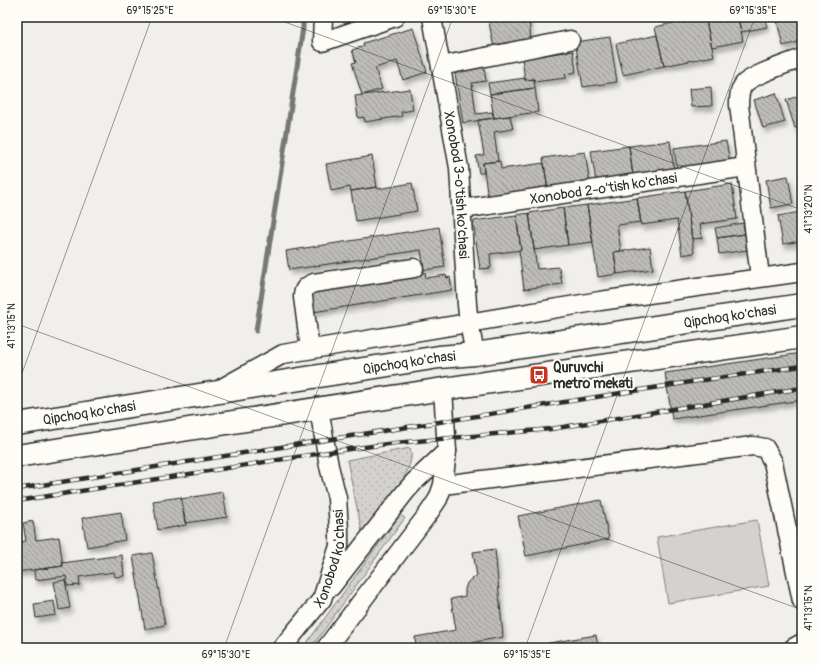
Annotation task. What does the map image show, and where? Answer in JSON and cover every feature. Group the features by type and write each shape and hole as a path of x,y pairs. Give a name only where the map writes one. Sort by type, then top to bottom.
{"main road":[{"name":"Qipchoq ko'chasi","path":"17,424 438,357 475,354 802,305"},
{"path":"17,456 443,389 802,336"},
{"path":"438,357 443,389"},
{"path":"314,377 319,409"}],"street":[{"path":"323,17 322,42 395,17"},
{"name":"Xonobod 3-o'tish ko'chasi","path":"432,17 459,168 469,323 475,354"},
{"path":"441,66 570,40"},
{"path":"760,277 739,105 740,94 744,84 756,76 802,58"},
{"name":"Xonobod 2-o'tish ko'chasi","path":"462,209 746,168"},
{"path":"310,349 303,298 303,291 306,286 414,268"},
{"path":"214,392 283,354 608,300 802,272"},
{"path":"326,648 438,499 443,485 447,451 443,389"},
{"name":"Xonobod ko'chasi","path":"282,648 322,599 339,546 337,498 329,466 319,409"},
{"path":"443,485 753,446 765,448 772,462 801,593"},
{"path":"322,599 406,491 447,451"},
{"path":"793,648 802,643"}],"shaded area":[{"path":"410,448 411,458 402,480 386,504 362,532 347,460"},
{"path":"400,515 405,518 311,648 303,648"},
{"path":"757,520 769,586 668,603 657,537"}],"building":[{"path":"488,17 529,17 531,42 494,48"},
{"path":"705,17 714,56 664,66 655,27"},
{"path":"705,17 738,17 743,41 712,47"},
{"path":"738,17 764,17 767,27 741,32"},
{"path":"776,17 802,17 802,41 783,46"},
{"path":"413,28 427,72 403,80 397,61 375,68 382,89 362,95 352,63 356,62 352,50 364,46 363,43"},
{"path":"657,35 664,66 623,75 616,44"},
{"path":"610,37 617,82 583,87 575,42"},
{"path":"573,51 576,72 565,74 566,78 534,82 534,79 525,80 522,58"},
{"path":"484,67 486,81 472,83 476,114 492,112 494,118 463,123 455,73"},
{"path":"525,78 525,80 534,79 535,88 490,94 488,83"},
{"path":"711,87 712,106 691,107 689,89"},
{"path":"535,88 538,112 494,118 490,94"},
{"path":"410,89 413,110 401,112 402,116 365,122 364,117 358,118 355,96"},
{"path":"776,93 785,122 763,128 754,100"},
{"path":"802,95 802,126 795,128 786,100"},
{"path":"510,116 513,129 494,132 498,161 483,163 484,173 479,173 476,156 484,155 478,120"},
{"path":"670,141 674,170 633,176 629,146"},
{"path":"726,141 730,162 677,170 674,148"},
{"path":"629,146 633,176 596,182 591,151"},
{"path":"585,152 590,185 548,191 543,158"},
{"path":"372,156 377,187 351,191 350,187 331,191 326,164"},
{"path":"500,161 501,169 544,163 548,191 488,199 483,163"},
{"path":"788,176 793,204 771,208 766,180"},
{"path":"412,183 417,211 356,221 351,191 377,187 378,189"},
{"path":"732,184 737,219 700,224 702,238 692,239 685,191"},
{"path":"685,191 694,253 682,255 677,220 641,225 637,198"},
{"path":"637,198 641,222 617,225 621,251 614,252 617,274 598,277 587,205"},
{"path":"587,205 593,242 568,245 563,208"},
{"path":"563,208 568,245 534,250 529,213"},
{"path":"800,212 802,222 802,241 783,244 778,216"},
{"path":"529,213 537,269 559,267 562,284 524,289 519,250 521,250 516,215"},
{"path":"516,215 521,250 490,254 491,268 480,269 473,221"},
{"path":"743,223 745,234 717,238 715,228"},
{"path":"439,227 445,267 424,270 421,250 289,270 286,251"},
{"path":"745,234 747,250 719,254 717,238"},
{"path":"650,247 653,269 617,274 614,252"},
{"path":"425,272 426,278 446,275 447,278 450,277 452,290 313,312 309,289"},
{"path":"802,353 802,400 672,419 665,373"},
{"path":"223,492 227,517 185,523 181,499"},
{"path":"181,497 186,525 158,530 153,501"},
{"path":"601,500 609,539 526,556 518,516"},
{"path":"121,512 125,540 87,547 82,518"},
{"path":"33,521 36,540 59,537 63,566 17,572 17,542 26,541 23,523"},
{"path":"495,549 503,637 442,648 416,648 415,637 456,630 451,599 465,596 467,583 472,578 477,576 473,552"},
{"path":"152,553 165,625 145,629 133,556"},
{"path":"122,555 124,576 115,577 114,572 79,577 80,585 67,586 66,576 35,580 34,570 63,566 62,563"},
{"path":"65,580 70,608 59,610 54,582"},
{"path":"54,601 56,615 36,618 34,604"},
{"path":"596,635 598,648 550,648 549,643"}],"waterway":[{"path":"256,331 303,28 303,17"}],"railway":[{"path":"17,489 697,381 802,366"},
{"path":"17,501 342,450 395,443 551,429 802,388"}],"place":[{"name":"Quruvchi metro mekati","path":"539,375"}]}
